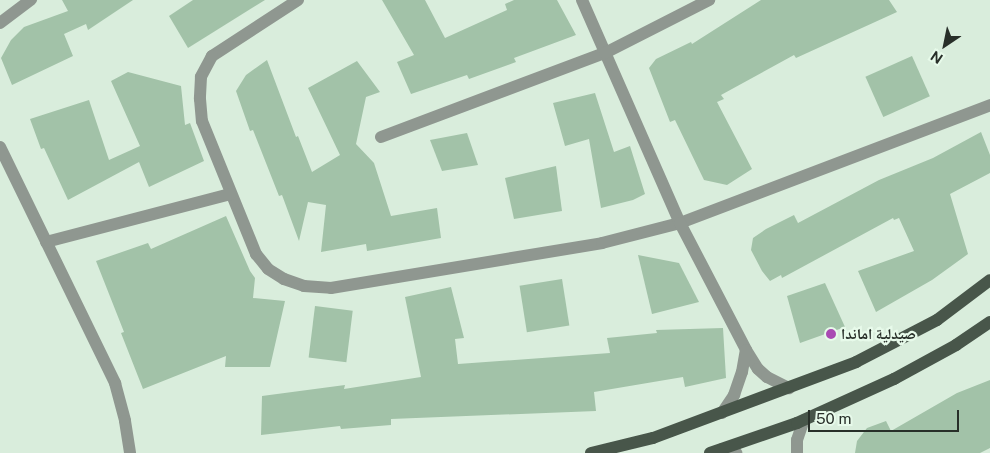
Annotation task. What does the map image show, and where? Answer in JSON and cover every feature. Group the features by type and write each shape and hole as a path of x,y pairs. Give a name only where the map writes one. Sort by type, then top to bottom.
{"main road":[{"path":"591,453 652,438 856,362 937,320 990,280"},
{"path":"716,451 804,420 894,379 956,345 990,322"}],"street":[{"path":"0,22 31,0"},
{"path":"298,0 212,56 202,77 200,99 202,120 230,194 256,254 268,269 284,279 304,286 331,288 602,243 680,223 990,105"},
{"path":"582,0 680,223 746,350 758,369 767,377 789,388"},
{"path":"380,138 605,53 709,0"},
{"path":"0,147 115,383 125,421 130,453"},
{"path":"46,242 230,194"},
{"path":"722,413 734,395 742,372 746,350"},
{"path":"797,453 797,440 804,420"},
{"path":"716,451 736,453"}],"building":[{"path":"62,0 133,0 88,30 86,24 64,34 73,56 12,85 1,58 11,40 24,27 68,11"},
{"path":"193,0 265,0 188,48 169,16"},
{"path":"382,0 425,0 445,38 507,10 505,4 514,0 557,0 576,35 514,58 516,62 469,79 467,75 411,94 397,62 414,55"},
{"path":"761,0 889,0 897,12 796,58 794,55 721,95 724,99 717,102 752,169 727,185 704,180 675,120 670,122 649,68 656,59 691,42 692,44"},
{"path":"912,56 930,96 883,117 865,77"},
{"path":"267,60 296,137 298,136 312,172 340,155 308,88 357,61 380,92 366,97 356,144 374,163 391,216 437,208 441,238 367,251 366,244 321,252 326,205 308,202 299,241 282,195 279,196 253,130 250,131 236,91 246,75"},
{"path":"128,72 181,86 185,125 190,123 204,161 149,187 139,162 68,200 44,148 41,149 30,119 89,100 109,160 140,146 111,81"},
{"path":"595,93 614,152 630,146 645,194 633,200 601,208 589,139 565,146 553,103"},
{"path":"981,132 990,155 990,173 950,194 968,254 932,280 876,312 858,271 914,251 899,218 894,220 893,218 782,278 781,275 770,281 762,271 751,250 753,238 766,229 794,215 798,223 879,180 933,158"},
{"path":"467,133 478,165 442,171 430,140"},
{"path":"556,166 562,211 514,219 505,178"},
{"path":"226,216 250,271 255,278 253,298 285,301 270,367 225,367 226,356 143,389 121,333 124,332 96,261 148,243 151,249"},
{"path":"638,255 679,263 699,302 652,314"},
{"path":"562,279 569,325 527,332 520,286"},
{"path":"825,283 845,327 800,343 787,296"},
{"path":"451,287 464,338 455,339 458,364 610,353 607,338 657,333 656,330 723,328 726,378 685,387 683,377 594,392 596,411 391,419 391,425 341,429 340,426 261,435 262,396 345,385 344,389 421,377 405,297"},
{"path":"315,306 353,311 346,362 309,358"},
{"path":"990,380 990,448 980,453 855,453 857,441 867,428 886,421 891,431 957,393"}],"place":[{"name":"صيدلية اماندا","path":"831,334"}]}
